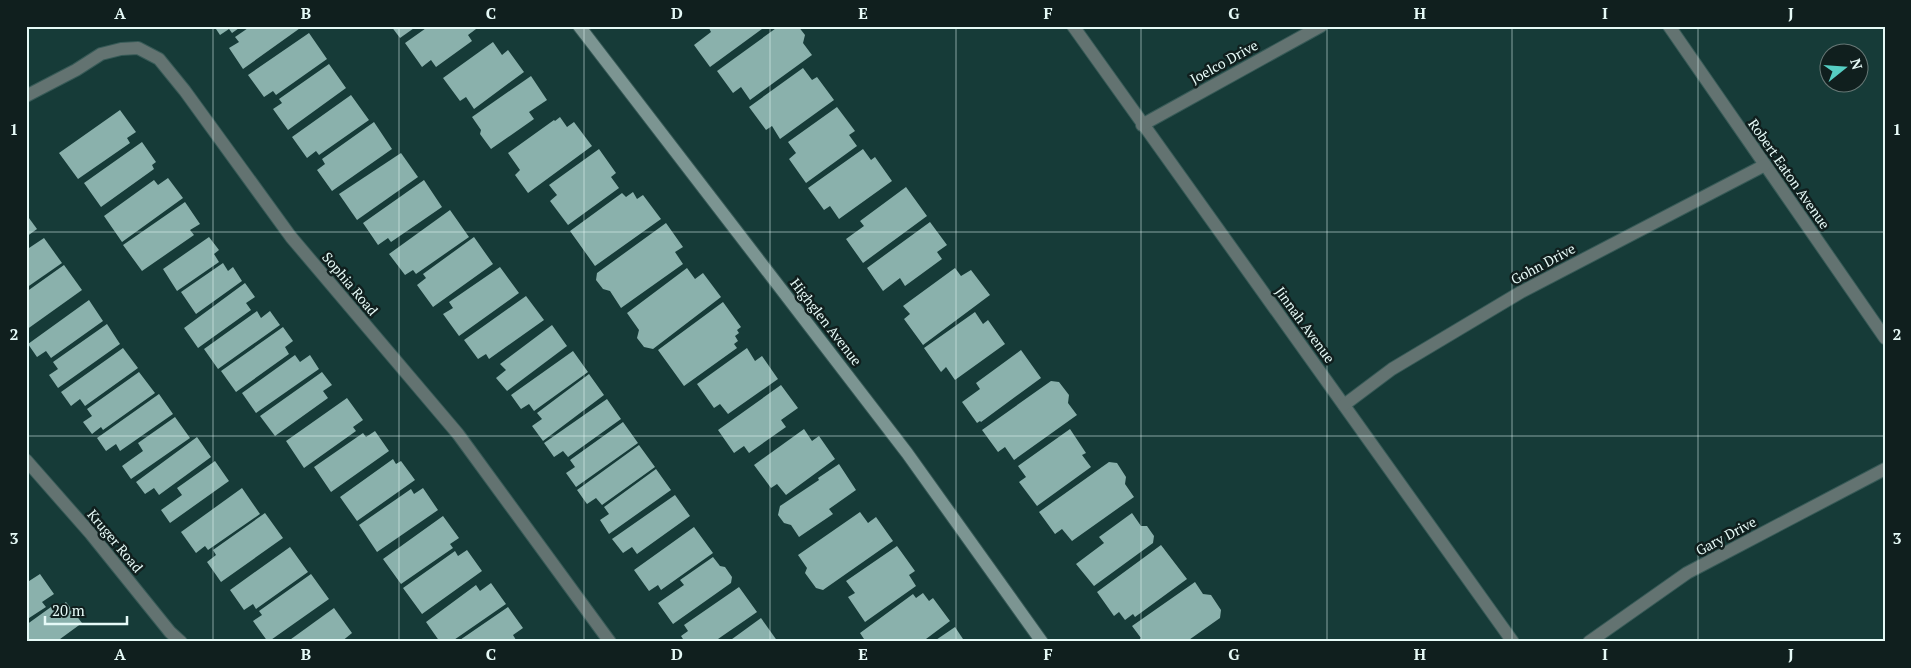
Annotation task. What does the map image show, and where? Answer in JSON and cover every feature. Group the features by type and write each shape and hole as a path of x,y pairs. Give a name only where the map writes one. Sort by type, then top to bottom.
{"street":[{"name":"Highglen Avenue","path":"579,26 907,452 1042,642"},
{"name":"Jinnah Avenue","path":"1073,26 1513,642"},
{"name":"Joelco Drive","path":"1142,125 1321,26"},
{"name":"Robert Eaton Avenue","path":"1669,26 1885,338"},
{"name":"Sophia Road","path":"26,96 76,70 101,54 121,49 138,48 159,59 185,91 291,237 458,434 610,642"},
{"name":"Gohn Drive","path":"1344,405 1392,368 1522,292 1765,165"},
{"name":"Kruger Road","path":"26,460 91,534 170,632 181,642"},
{"name":"Gary Drive","path":"1589,642 1687,573 1885,469"}],"building":[{"path":"214,26 242,26 232,33 229,29 220,35"},
{"path":"251,26 303,26 243,69 229,48 239,42 235,37"},
{"path":"391,26 417,26 400,38"},
{"path":"429,26 480,26 468,35 472,41 436,67 431,60 422,67 405,43"},
{"path":"708,26 766,26 710,67 694,45 711,32"},
{"path":"779,26 798,26 805,35 803,43 812,55 750,100 741,87 733,93 717,71"},
{"path":"309,33 327,59 276,95 273,91 264,97 248,75"},
{"path":"493,42 502,55 508,50 524,72 474,109 466,97 460,101 443,78"},
{"path":"329,64 346,88 288,130 273,109 282,103 279,99"},
{"path":"803,68 812,80 817,77 834,100 780,139 772,126 766,130 749,107"},
{"path":"531,76 547,100 529,112 534,119 491,149 480,134 481,130 472,117"},
{"path":"351,95 369,120 319,155 316,151 307,158 292,137"},
{"path":"837,107 855,131 849,135 857,146 806,183 789,159 796,153 788,142"},
{"path":"120,110 136,132 127,138 130,143 78,179 59,153"},
{"path":"560,117 567,127 574,122 592,146 528,193 515,175 520,170 508,153"},
{"path":"374,122 392,149 332,191 317,170 325,164 322,159"},
{"path":"142,142 156,162 152,165 154,169 101,207 84,183"},
{"path":"599,149 616,173 611,177 619,188 568,225 550,201 557,195 549,185"},
{"path":"863,149 871,160 875,157 892,181 839,219 830,206 824,210 808,188"},
{"path":"401,153 418,177 357,220 339,194"},
{"path":"168,178 183,198 122,242 104,216 154,180 158,185"},
{"path":"424,180 442,207 391,242 388,238 378,245 363,223"},
{"path":"906,187 927,216 863,263 846,239 864,226 860,221"},
{"path":"633,192 637,199 643,195 661,219 595,266 570,231 622,193 626,197"},
{"path":"185,202 200,224 190,230 194,235 142,271 123,245"},
{"path":"450,210 469,237 416,274 413,270 405,275 389,254"},
{"path":"26,214 37,229 26,237"},
{"path":"930,222 947,245 937,252 942,259 905,286 900,278 883,291 867,268"},
{"path":"666,223 683,247 675,252 683,264 621,308 610,291 603,289 596,280 597,273"},
{"path":"209,237 219,250 214,254 219,262 177,291 163,269"},
{"path":"474,237 493,264 433,307 417,285 426,278 423,274"},
{"path":"44,238 62,263 26,288 26,250"},
{"path":"223,263 228,271 233,267 242,281 196,314 181,292"},
{"path":"64,265 82,290 26,330 26,292"},
{"path":"500,267 519,293 459,336 443,314 453,308 449,302"},
{"path":"687,268 695,279 703,273 721,297 653,349 644,347 637,338 639,330 627,313"},
{"path":"955,268 961,276 971,270 990,295 923,345 904,319 910,314 903,306"},
{"path":"245,283 255,297 246,303 251,310 198,348 184,328"},
{"path":"526,296 544,320 489,359 486,354 478,359 464,340"},
{"path":"89,300 103,321 51,358 46,351 37,357 28,344"},
{"path":"723,302 741,327 737,330 739,333 735,336 738,341 734,344 737,348 684,386 658,350"},
{"path":"257,311 261,318 270,311 280,325 218,369 204,349"},
{"path":"975,312 983,324 988,320 1005,344 955,380 946,367 941,372 924,348"},
{"path":"107,324 120,344 58,388 49,375 58,369 53,362"},
{"path":"552,325 567,346 507,391 496,378 506,370 500,364"},
{"path":"283,327 293,341 285,347 289,354 236,392 221,371"},
{"path":"123,348 138,368 85,406 80,399 71,406 61,392"},
{"path":"747,348 755,361 762,356 778,379 728,414 720,404 714,408 697,384"},
{"path":"1021,350 1041,378 977,423 962,402 980,389 976,383"},
{"path":"573,351 588,372 534,411 529,404 521,409 511,395"},
{"path":"295,355 300,362 310,355 319,369 256,413 242,393"},
{"path":"139,372 155,393 103,430 101,427 92,434 83,422 92,416 87,409"},
{"path":"322,372 332,385 323,391 328,398 275,436 260,416"},
{"path":"589,374 604,395 543,441 532,426 542,419 537,413"},
{"path":"1051,381 1059,382 1069,395 1068,403 1077,415 1014,460 1005,447 998,452 982,430"},
{"path":"781,385 798,408 781,420 786,427 749,453 744,446 734,453 718,430"},
{"path":"159,394 173,414 120,451 116,444 106,451 97,438"},
{"path":"347,398 363,420 353,427 356,431 304,468 286,441"},
{"path":"607,399 621,419 568,457 563,451 554,457 544,443"},
{"path":"175,417 190,438 131,479 122,466 143,451 138,443"},
{"path":"623,422 638,443 576,487 566,473 575,467 570,460"},
{"path":"804,429 812,441 819,436 835,459 786,495 777,484 771,488 754,465"},
{"path":"1070,429 1086,453 1082,455 1091,467 1037,506 1019,482 1026,477 1018,466"},
{"path":"375,431 389,451 331,492 314,467 363,433 366,437"},
{"path":"197,437 211,457 159,495 154,488 145,494 136,482"},
{"path":"639,445 655,467 602,505 596,498 587,504 577,490"},
{"path":"393,459 396,464 401,461 415,480 357,521 340,497"},
{"path":"215,461 229,481 170,523 161,510 182,495 177,488"},
{"path":"1109,462 1117,463 1126,477 1125,484 1134,497 1072,541 1062,529 1055,534 1039,512"},
{"path":"839,464 856,490 829,509 833,514 799,537 791,525 784,523 778,515 780,506"},
{"path":"656,469 671,490 609,534 600,520 609,514 604,507"},
{"path":"242,488 260,514 208,550 205,546 196,553 181,532"},
{"path":"423,488 438,510 377,552 359,525 411,489 414,494"},
{"path":"675,495 690,516 637,554 632,547 623,553 612,539"},
{"path":"860,512 868,523 876,517 893,541 823,590 816,588 805,573 807,568 798,555"},
{"path":"265,513 283,538 221,582 207,562 216,555 213,550"},
{"path":"1132,513 1141,526 1147,526 1154,536 1153,543 1094,586 1076,564 1104,543 1099,537"},
{"path":"443,516 459,538 450,544 453,548 401,584 383,559"},
{"path":"694,527 713,553 661,590 658,585 649,591 634,570"},
{"path":"1161,545 1187,579 1135,617 1133,614 1125,620 1119,612 1114,616 1097,592"},
{"path":"897,546 915,571 909,575 916,586 865,622 848,597 855,593 846,581"},
{"path":"290,547 308,572 256,609 253,604 244,610 230,590"},
{"path":"467,550 482,571 422,614 403,588 455,551 458,556"},
{"path":"713,557 720,566 725,567 732,577 731,583 673,624 658,603 684,585 680,580"},
{"path":"40,574 54,594 42,602 46,607 26,620 26,583"},
{"path":"311,574 329,599 268,642 253,621 262,615 259,611"},
{"path":"1195,582 1203,594 1211,595 1221,610 1220,618 1186,642 1136,642 1141,638 1132,626"},
{"path":"491,583 506,604 451,642 440,642 426,622 476,585 480,591"},
{"path":"739,587 757,612 718,639 717,642 685,642 681,636 688,631 684,625"},
{"path":"923,593 929,601 933,598 950,621 922,642 866,642 860,633 913,594 916,598"},
{"path":"66,602 82,623 56,642 26,642 26,625 51,607 54,611"},
{"path":"508,607 523,628 513,635 516,640 513,642 457,642"},
{"path":"334,608 352,633 341,642 287,642"},
{"path":"761,618 778,642 728,642"},
{"path":"955,627 965,642 933,642"}]}
